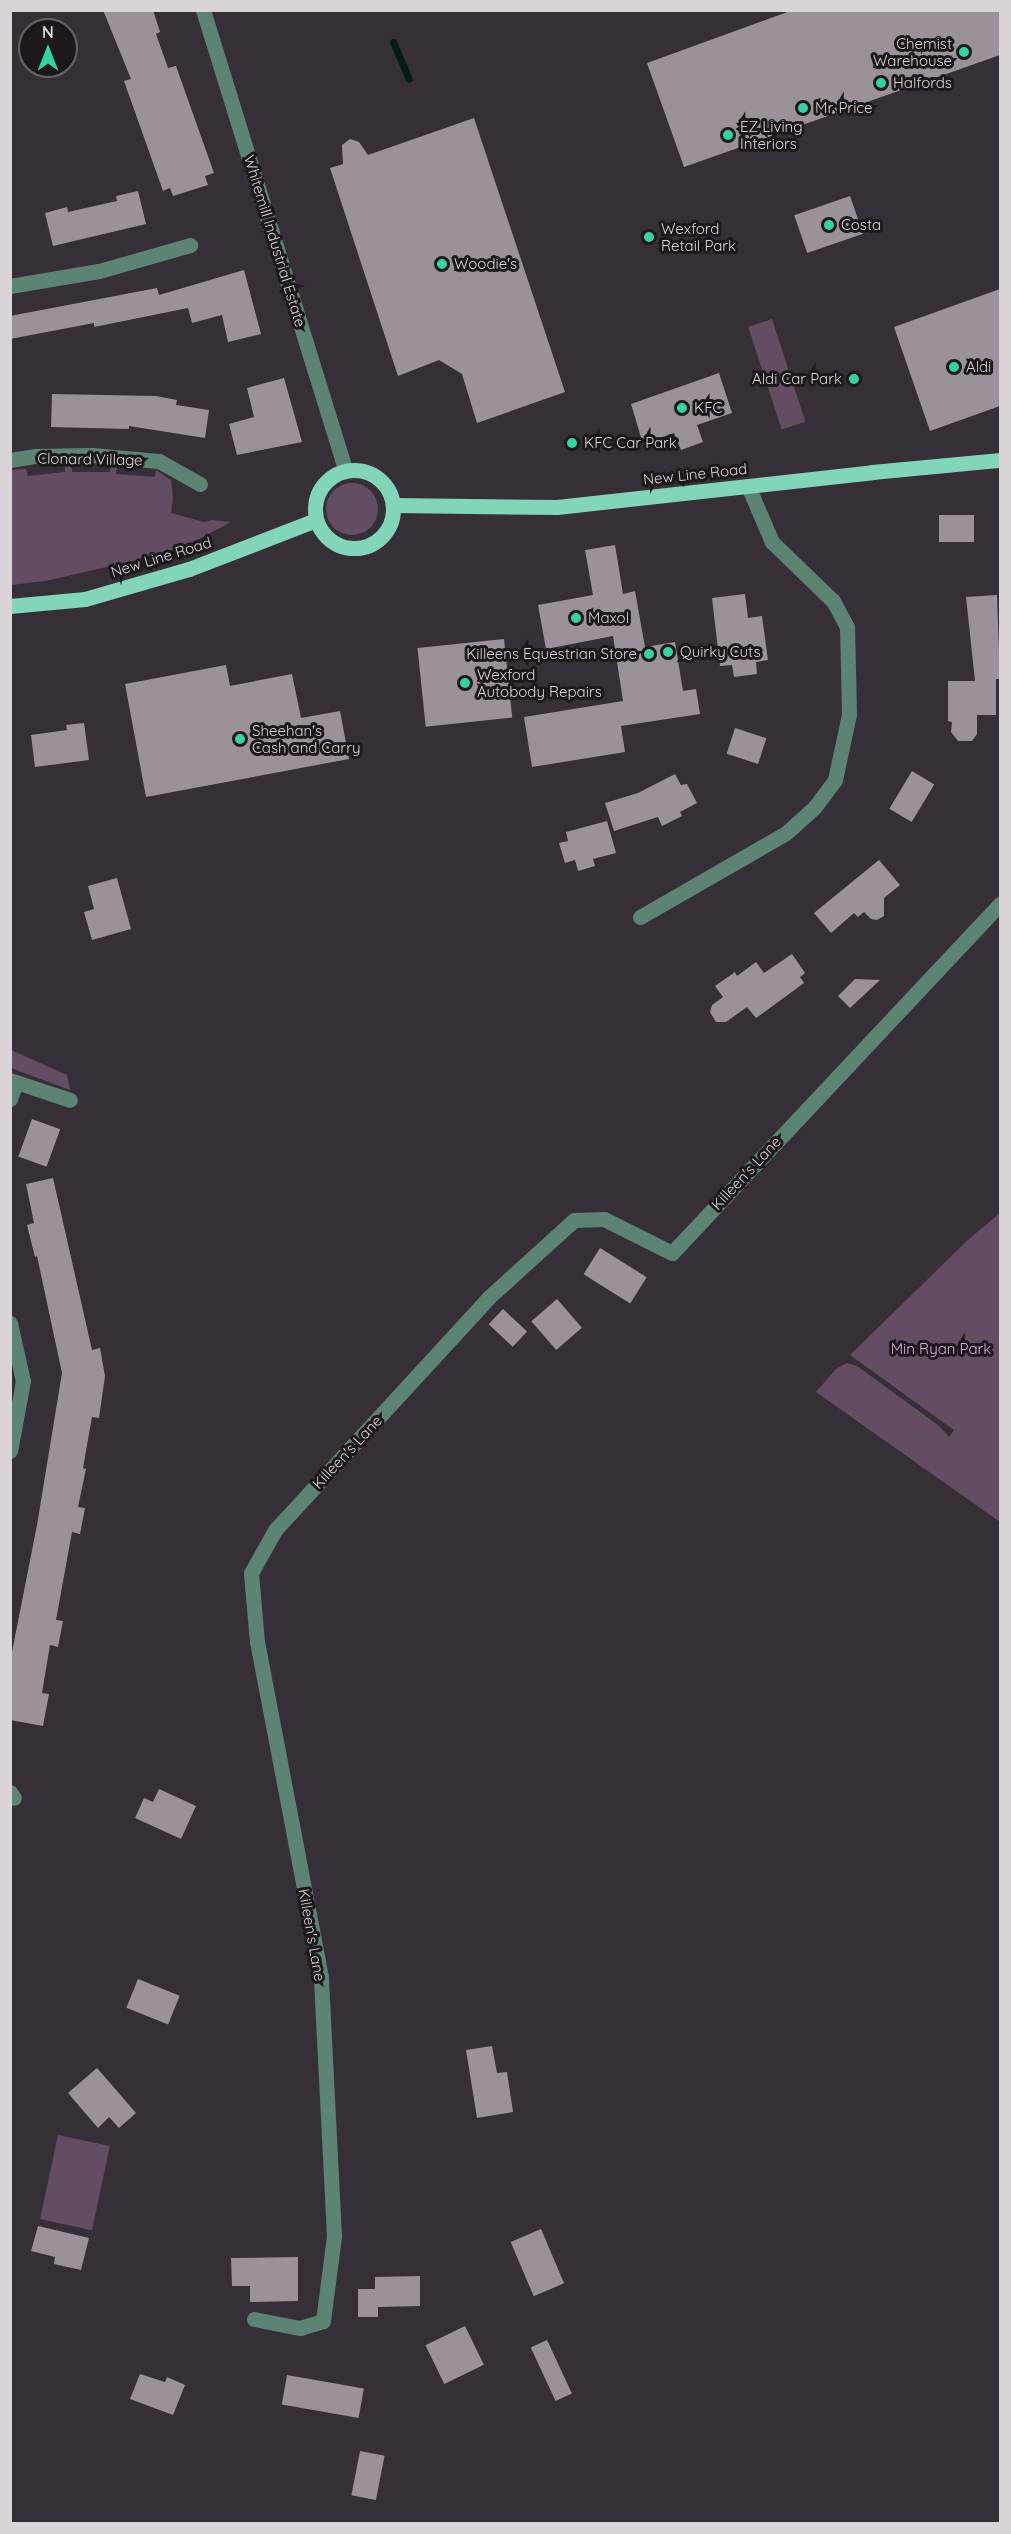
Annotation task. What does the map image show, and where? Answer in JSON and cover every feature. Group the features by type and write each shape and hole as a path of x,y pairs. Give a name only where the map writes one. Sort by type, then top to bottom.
{"main road":[{"name":"New Line Road","path":"393,505 557,507 1000,460"},
{"path":"346,471 370,474 389,492 393,505 392,518 387,530 378,540 359,548 341,547 330,540 316,520 316,501 324,484 333,476 346,471"},
{"name":"New Line Road","path":"10,606 85,599 231,554 316,520"}],"street":[{"name":"Whitemill Industrial Estate","path":"203,10 346,471"},
{"path":"10,286 99,271 190,245"},
{"name":"Clonard Village","path":"10,460 36,456 92,455 159,461 200,484"},
{"path":"640,917 786,833 814,808 835,780 849,714 846,627 832,601 772,542 748,486"},
{"name":"Killeen's Lane","path":"254,2319 300,2328 323,2321 334,2236 321,1977 257,1642 251,1573 275,1530 488,1298 574,1220 604,1219 672,1253 1000,904"},
{"path":"10,1100 13,1081 70,1100"},
{"path":"10,1323 14,1356 23,1381 10,1451"}],"green space":[{"path":"772,319 805,422 782,429 748,327"},
{"path":"71,463 72,472 110,472 111,464 117,465 116,474 155,477 156,470 171,480 173,497 171,513 204,522 212,520 231,522 201,538 162,554 46,581 11,585 11,470 26,469 28,476 65,472 65,464"},
{"path":"347,483 357,483 367,487 374,494 378,509 374,524 367,531 357,535 347,535 337,531 330,524 326,514 326,504 330,494 337,487"},
{"path":"11,1050 67,1075 70,1090 11,1068"},
{"name":"Min Ryan Park","path":"1000,1213 1000,1522 816,1392 836,1369 847,1363 857,1366 938,1425 949,1437 954,1430 850,1355 970,1238"},
{"path":"58,2135 110,2146 92,2230 40,2219"}],"building":[{"path":"103,10 153,10 160,32 156,34 168,68 176,66 214,173 205,176 208,185 173,196 170,188 163,191 124,81 131,79"},
{"path":"793,10 1000,10 1000,55 684,167 647,63"},
{"name":"Woodie's","path":"474,118 565,392 477,423 462,374 439,360 398,376 330,168 343,164 342,145 350,139 359,142 368,155"},
{"path":"138,191 146,224 53,246 45,213 67,207 68,212 117,201 116,196"},
{"name":"Costa","path":"850,196 863,234 807,253 794,215"},
{"path":"244,270 261,334 228,342 222,315 192,323 188,308 94,327 94,323 10,339 10,316 157,288 159,295"},
{"name":"Aldi","path":"1000,289 1000,406 930,431 894,327"},
{"name":"KFC","path":"719,373 732,413 697,425 703,442 681,450 674,433 643,444 631,404"},
{"path":"284,378 302,442 237,455 229,424 254,417 247,388"},
{"path":"52,394 156,396 177,400 176,405 209,410 205,438 129,426 129,429 51,427"},
{"path":"939,515 974,515 974,542 939,542"},
{"path":"615,545 623,594 635,591 645,647 675,642 683,691 696,689 700,714 621,726 625,752 532,767 524,717 623,701 613,636 546,649 538,605 593,595 585,550"},
{"path":"745,594 748,618 762,616 768,660 756,662 757,674 734,677 732,665 720,666 712,598"},
{"path":"997,595 1000,679 996,679 996,715 977,715 977,734 972,741 958,741 951,732 952,722 948,721 948,681 975,681 966,597"},
{"name":"Wexford Autobody Repairs","path":"504,639 512,718 426,727 417,648"},
{"name":"Sheehan's Cash and Carry","path":"226,665 230,686 292,674 301,718 340,711 349,759 146,797 125,684"},
{"path":"84,723 89,760 35,767 31,735 67,730 66,725"},
{"path":"735,728 766,738 758,764 727,754"},
{"path":"912,771 934,784 912,822 889,809"},
{"path":"675,774 681,785 687,784 697,803 680,812 682,816 662,826 658,817 614,831 605,803 638,793"},
{"path":"607,821 616,853 593,859 595,866 578,871 575,860 565,863 559,843 568,841 566,832"},
{"path":"879,860 900,885 884,898 884,916 877,920 871,919 864,912 858,917 854,913 831,933 814,913"},
{"path":"117,878 131,929 92,940 84,912 94,909 88,886"},
{"path":"792,954 805,973 800,977 804,983 756,1018 747,1007 726,1022 716,1022 710,1012 712,1005 723,997 715,986 735,972 737,976 756,962 764,973"},
{"path":"855,979 880,980 850,1008 838,996"},
{"path":"32,1119 60,1129 47,1167 18,1157"},
{"path":"53,1178 92,1350 100,1348 105,1376 99,1418 92,1417 83,1468 86,1469 78,1507 85,1508 80,1534 72,1532 56,1620 63,1621 58,1647 50,1645 42,1693 49,1694 43,1726 10,1720 10,1662 37,1525 62,1373 37,1256 35,1257 27,1225 34,1223 26,1184"},
{"path":"600,1248 647,1277 630,1303 584,1274"},
{"path":"557,1299 582,1328 556,1350 531,1321"},
{"path":"503,1309 527,1332 513,1347 489,1324"},
{"path":"159,1789 196,1806 181,1839 135,1818 144,1798 153,1802"},
{"path":"138,1979 180,1996 168,2025 126,2008"},
{"path":"492,2046 497,2073 507,2072 513,2112 477,2118 466,2050"},
{"path":"97,2068 136,2113 119,2128 109,2117 98,2128 68,2093"},
{"path":"38,2226 89,2238 81,2270 54,2264 55,2257 31,2251"},
{"path":"541,2229 564,2283 534,2296 511,2242"},
{"path":"298,2257 298,2301 250,2302 250,2286 232,2286 231,2258"},
{"path":"420,2276 420,2306 378,2307 378,2317 358,2317 358,2289 375,2289 375,2277"},
{"path":"465,2326 484,2365 444,2384 425,2345"},
{"path":"547,2340 572,2393 556,2401 531,2348"},
{"path":"140,2374 165,2382 167,2377 185,2385 173,2415 130,2399"},
{"path":"287,2375 364,2389 359,2418 282,2405"},
{"path":"360,2451 385,2456 376,2500 351,2495"}],"waterway":[{"path":"393,42 409,79"}],"place":[{"name":"Chemist Warehouse","path":"964,52"},
{"name":"Halfords","path":"881,83"},
{"name":"Mr. Price","path":"803,108"},
{"name":"EZ Living Interiors","path":"728,135"},
{"name":"Costa","path":"829,225"},
{"name":"Wexford Retail Park","path":"649,237"},
{"name":"Woodie's","path":"442,264"},
{"name":"Aldi","path":"954,367"},
{"name":"Aldi Car Park","path":"854,379"},
{"name":"KFC","path":"682,408"},
{"name":"KFC Car Park","path":"572,443"},
{"name":"Maxol","path":"576,618"},
{"name":"Quirky Cuts","path":"668,652"},
{"name":"Killeens Equestrian Store","path":"649,654"},
{"name":"Wexford Autobody Repairs","path":"465,683"},
{"name":"Sheehan's Cash and Carry","path":"240,739"}]}
